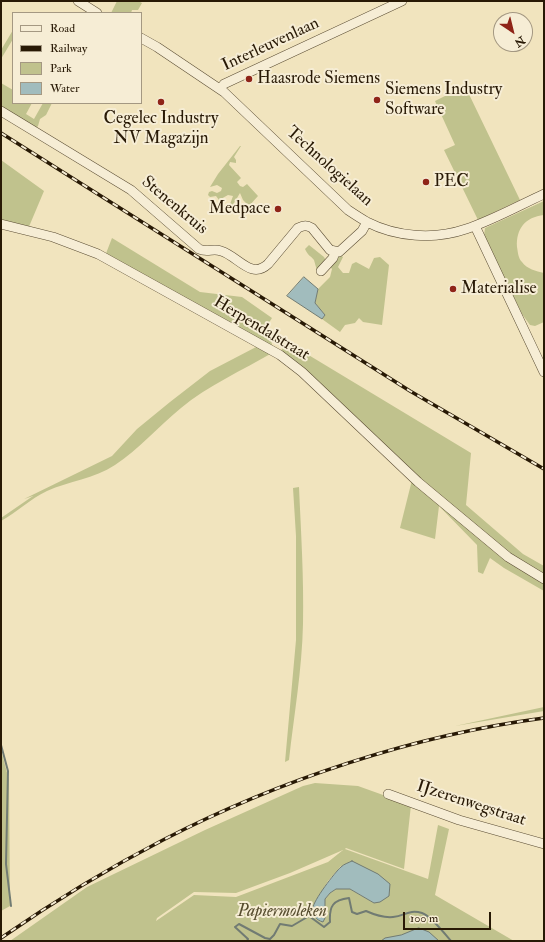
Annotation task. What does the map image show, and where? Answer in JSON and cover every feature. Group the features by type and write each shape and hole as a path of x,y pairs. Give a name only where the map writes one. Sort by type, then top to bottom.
{"street":[{"path":"78,1 95,12"},
{"name":"Interleuvenlaan","path":"142,39 220,89 224,84 402,1"},
{"name":"Technologielaan","path":"220,89 257,122 324,189 348,210 367,222 393,231 429,236 454,232 475,226 544,194"},
{"name":"Stenenkruis","path":"1,111 131,190 203,251 221,251 254,270 263,269 298,228 304,225 312,228 330,250 335,252"},
{"path":"321,272 333,258 335,252 339,252 362,231 367,222"},
{"name":"Herpendalstraat","path":"1,224 53,237 98,254 280,356 302,372 418,482 508,556 544,579"},
{"path":"475,226 544,372"},
{"name":"IJzerenwegstraat","path":"388,794 459,820 544,844"}],"green space":[{"path":"117,1 138,1 142,3 138,10 132,10 131,12 112,12"},
{"path":"12,32 12,41 1,59 1,50"},
{"path":"1,83 12,89 12,104 31,104 26,114 34,119 42,104 52,104 46,115 40,119 38,126 35,129 1,109"},
{"path":"465,86 520,200 478,220 444,150 455,145 435,101"},
{"path":"240,146 234,157 236,163 230,162 229,165 241,178 237,182 240,186 243,187 247,184 258,196 249,206 243,200 240,193 231,208 229,207 233,196 228,195 219,200 216,196 210,197 208,195 209,192 212,191 217,193 221,191 222,188 217,185 210,187 218,174"},
{"path":"1,160 44,191 28,229 1,222"},
{"path":"544,201 544,215 537,216 527,221 520,229 517,241 519,257 524,264 529,268 544,273 544,322 535,326 530,325 522,314 484,236 485,228"},
{"path":"112,238 200,292 242,297 272,318 268,324 273,350 105,256"},
{"path":"309,245 324,257 327,263 317,270 314,260 308,255 305,249"},
{"path":"335,252 343,257 338,267 343,273 349,273 352,264 356,262 369,269 374,258 380,257 389,265 382,325 363,322 359,318 355,323 345,325 340,332 322,319 325,315 315,303 318,289 330,277 332,269 328,264"},
{"path":"287,342 471,453 466,505 523,554 544,566 544,591 504,568 490,558 483,574 478,572 477,545 439,506 435,539 400,528 412,480 280,352"},
{"path":"258,346 272,353 214,385 191,400 115,465 99,474 47,491 1,521 1,518 33,496 24,499 112,456 137,429 210,371"},
{"path":"299,487 303,624 299,675 289,760 285,762 296,640 296,536 293,488"},
{"path":"544,707 544,711 455,726"},
{"path":"1,750 9,780 10,906 1,911"},
{"name":"Papiermoleken","path":"315,783 358,786 411,805 404,869 346,848 345,849 428,879 438,825 449,829 435,895 514,941 10,941 87,887 205,830 303,786","holes":["343,850 328,862 236,897 194,895 156,921 157,918 194,892 236,893 290,873","341,866 374,903 350,889 336,889 325,899 325,918 315,903 328,881"]}],"water":[{"path":"304,277 318,289 315,303 325,315 322,319 287,296"},
{"path":"352,861 378,874 390,884 389,896 380,902 374,903 350,889 336,889 325,899 325,918 323,922 318,920 313,911 314,904 338,870 343,865"},
{"path":"419,928 429,932 439,941 381,941 385,938 401,935"}],"waterway":[{"path":"1,745 8,771 6,864 11,906"},
{"path":"247,941 248,939 235,927 239,924 265,938 270,939 280,924 292,926 309,916 324,927 330,922 330,912 333,905 339,900 349,898 352,912 357,914 366,911 379,916 389,917 410,912 422,913 434,921 451,941"}],"railway":[{"path":"1,133 410,391 544,469"},
{"path":"1,938 60,899 121,862 207,818 253,798 349,763 397,748 446,736 544,718"}],"place":[{"name":"Haasrode Siemens","path":"249,79"},
{"name":"Siemens Industry Software","path":"377,100"},
{"name":"Cegelec Industry NV Magazijn","path":"161,102"},
{"name":"PEC","path":"426,182"},
{"name":"Medpace","path":"278,209"},
{"name":"Materialise","path":"453,289"}]}
